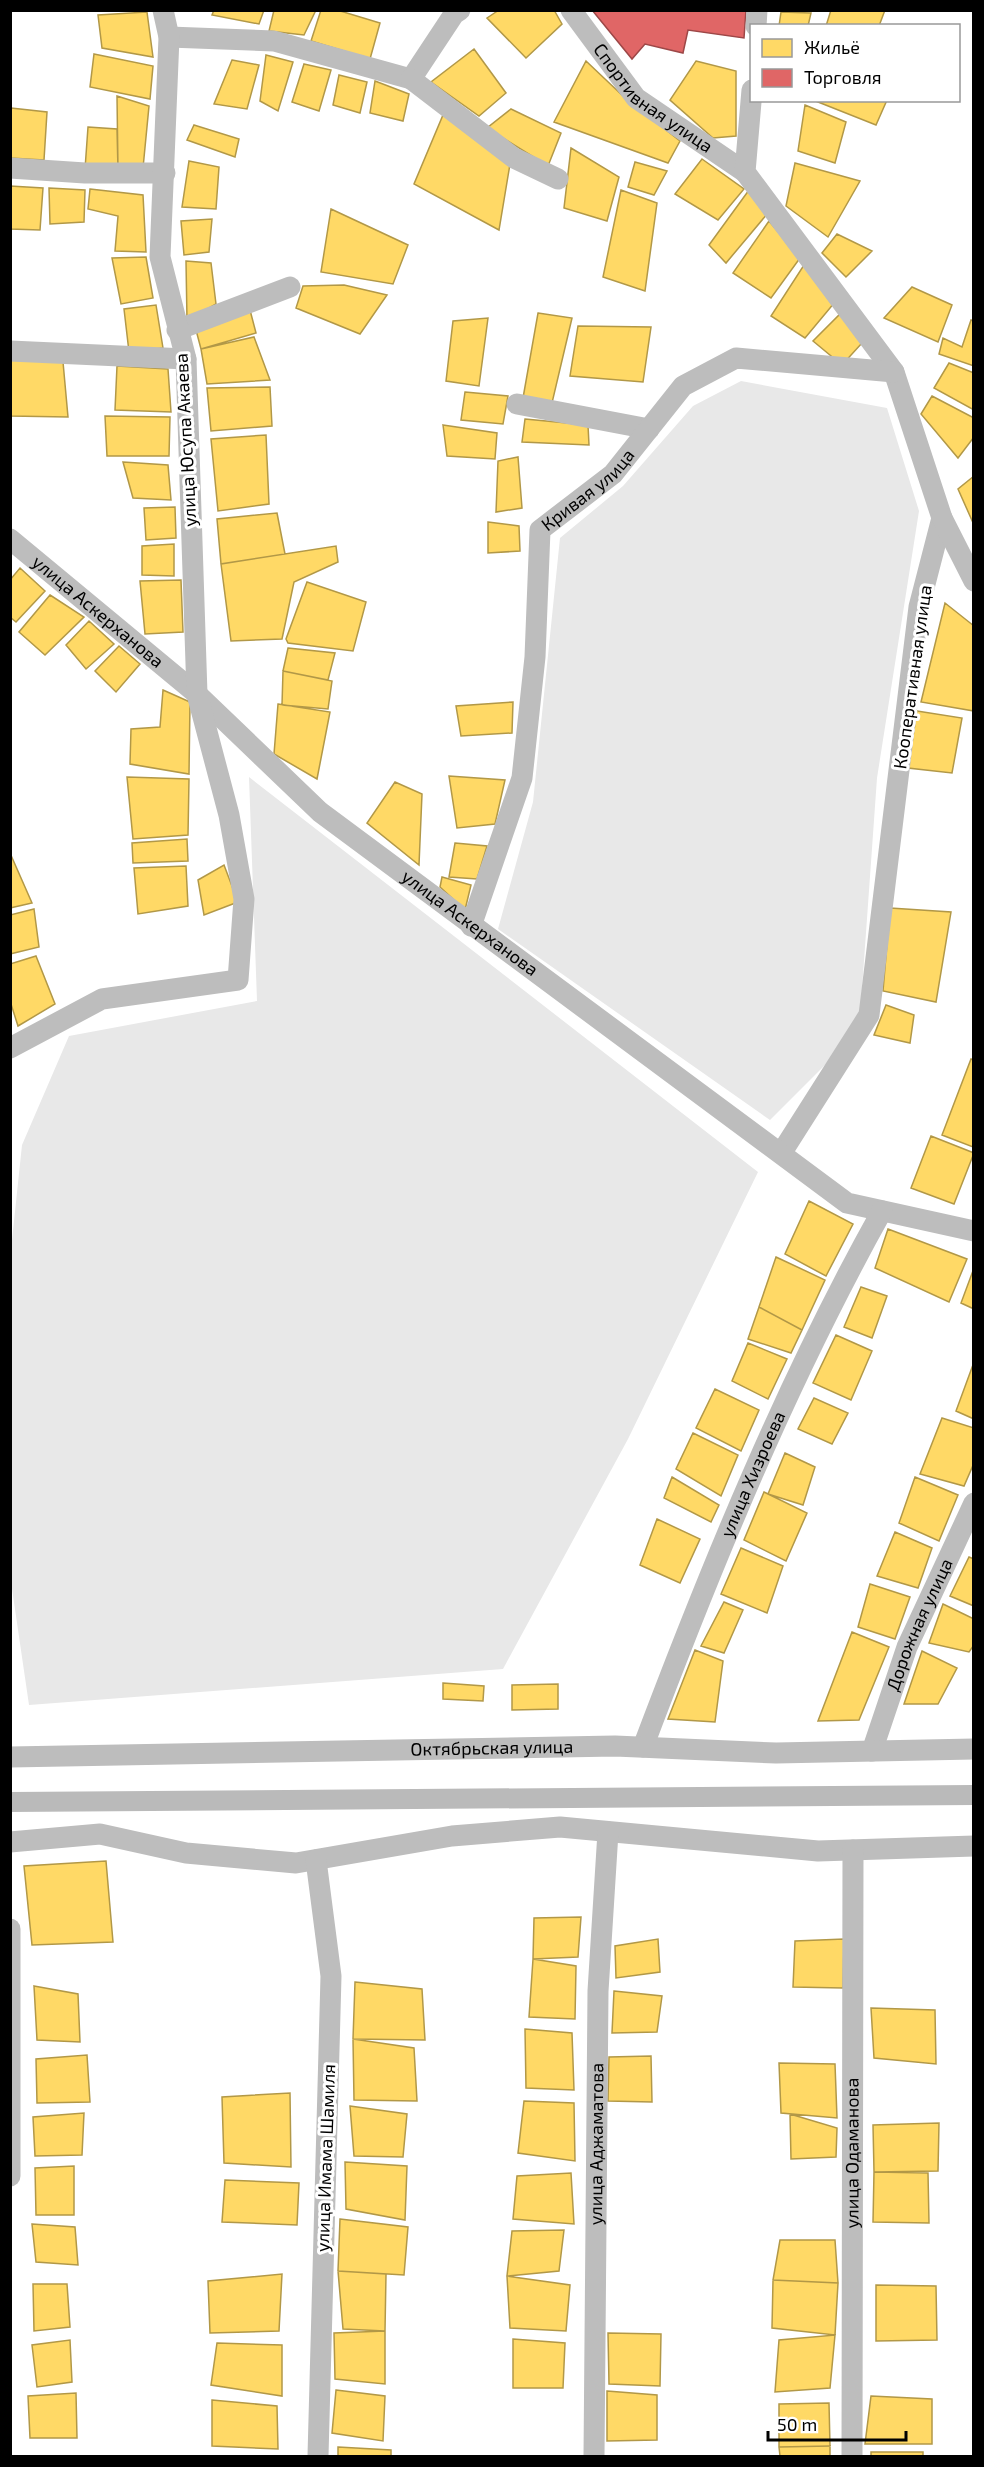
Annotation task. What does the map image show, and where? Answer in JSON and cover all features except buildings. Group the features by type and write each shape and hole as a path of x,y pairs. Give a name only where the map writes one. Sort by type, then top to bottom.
{"street":[{"name":"улица Юсупа Акаева","path":"10,1048 102,999 238,980 244,898 229,815 197,694 186,359 160,257 169,37 163,10"},
{"path":"411,80 454,14 460,10"},
{"name":"Спортивная улица","path":"571,10 636,98 745,172"},
{"path":"169,37 274,40 411,80 514,158 558,179"},
{"path":"751,102 745,172 894,372 942,518 974,581"},
{"path":"10,168 85,173 165,173"},
{"path":"177,330 290,287"},
{"path":"10,351 186,359"},
{"name":"Кривая улица","path":"471,926 522,778 535,657 540,530 613,474 683,386 736,358 894,372"},
{"path":"517,404 649,429"},
{"name":"Кооперативная улица","path":"782,1152 869,1015 919,607 942,518"},
{"name":"улица Аскерханова","path":"10,539 197,694 320,812 471,926 782,1152 847,1203 972,1227"},
{"name":"улица Хизроева","path":"643,1747 705,1584 833,1298 882,1211"},
{"name":"Дорожная улица","path":"872,1751 907,1647 974,1503"},
{"name":"Октябрьская улица","path":"10,1757 643,1747 776,1752 974,1749"},
{"path":"10,1842 100,1834 186,1853 296,1863 452,1836 560,1827 818,1851 974,1846"},
{"name":"улица Аджаматова","path":"594,2457 598,1991 608,1832"},
{"name":"улица Одаманова","path":"852,2457 853,1850"},
{"name":"улица Имама Шамиля","path":"316,1860 331,1977 318,2457"},
{"path":"10,1929 10,2176"}],"shaded area":[{"path":"741,381 887,408 919,511 877,778 859,1031 770,1120 498,929 533,802 560,538 623,486 693,406"},
{"path":"249,777 758,1172 628,1439 503,1669 29,1705 10,1575 10,1259 22,1145 69,1036 257,1001"}],"waterway":[{"path":"10,1802 974,1795"}]}
